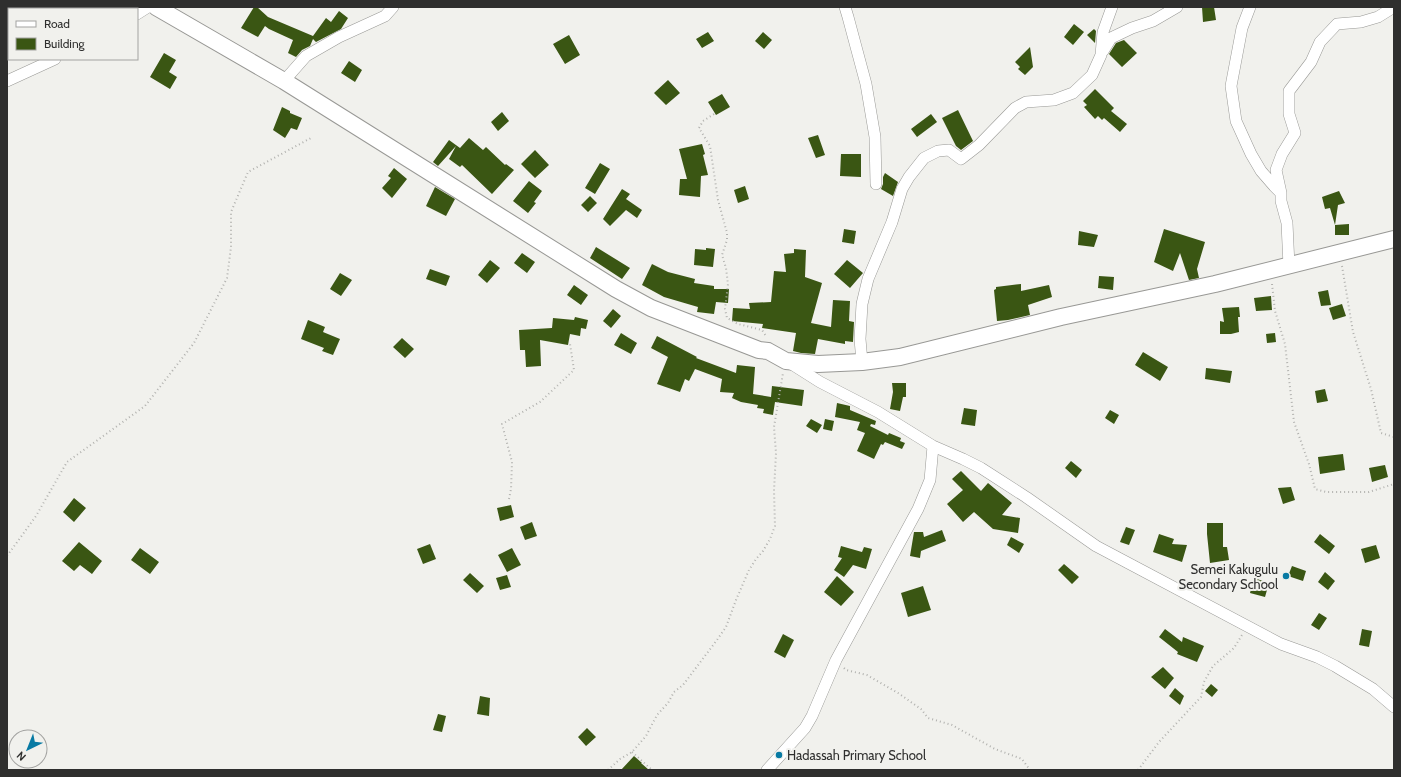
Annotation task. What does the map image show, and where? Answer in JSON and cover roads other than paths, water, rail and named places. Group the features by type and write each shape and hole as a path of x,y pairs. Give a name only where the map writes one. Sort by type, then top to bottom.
{"street":[{"path":"138,13 148,7"},
{"path":"156,7 284,81 616,289 651,308 685,322 759,350 768,351 820,382 878,412 933,446 963,458 994,476 1096,546 1281,644 1317,657 1342,670 1373,689 1394,707"},
{"path":"284,81 306,56 339,37 385,16 393,7"},
{"path":"844,7 866,84 875,137 876,184"},
{"path":"1101,55 1103,32 1112,7"},
{"path":"862,362 862,304 868,279 892,222 902,189 909,176 924,158 938,151 949,150 961,159 979,145 1015,108 1026,102 1054,100 1073,93 1092,75 1111,38 1132,28 1153,21 1177,7"},
{"path":"1250,7 1242,28 1230,86 1236,121 1251,154 1261,171 1281,193"},
{"path":"1289,266 1287,223 1281,201 1281,193 1276,170 1282,154 1295,133 1289,114 1288,91 1312,62 1320,42 1337,24 1361,22 1378,17 1394,7"},
{"path":"7,81 53,60"},
{"path":"786,361 818,364 862,362 900,357 1061,317 1215,284 1394,240"},
{"path":"767,770 805,728 812,716 836,660 927,490 932,474 933,446"}],"place":[{"name":"Semei Kakugulu Secondary School","path":"1286,576"},
{"name":"Hadassah Primary School","path":"779,755"}]}
